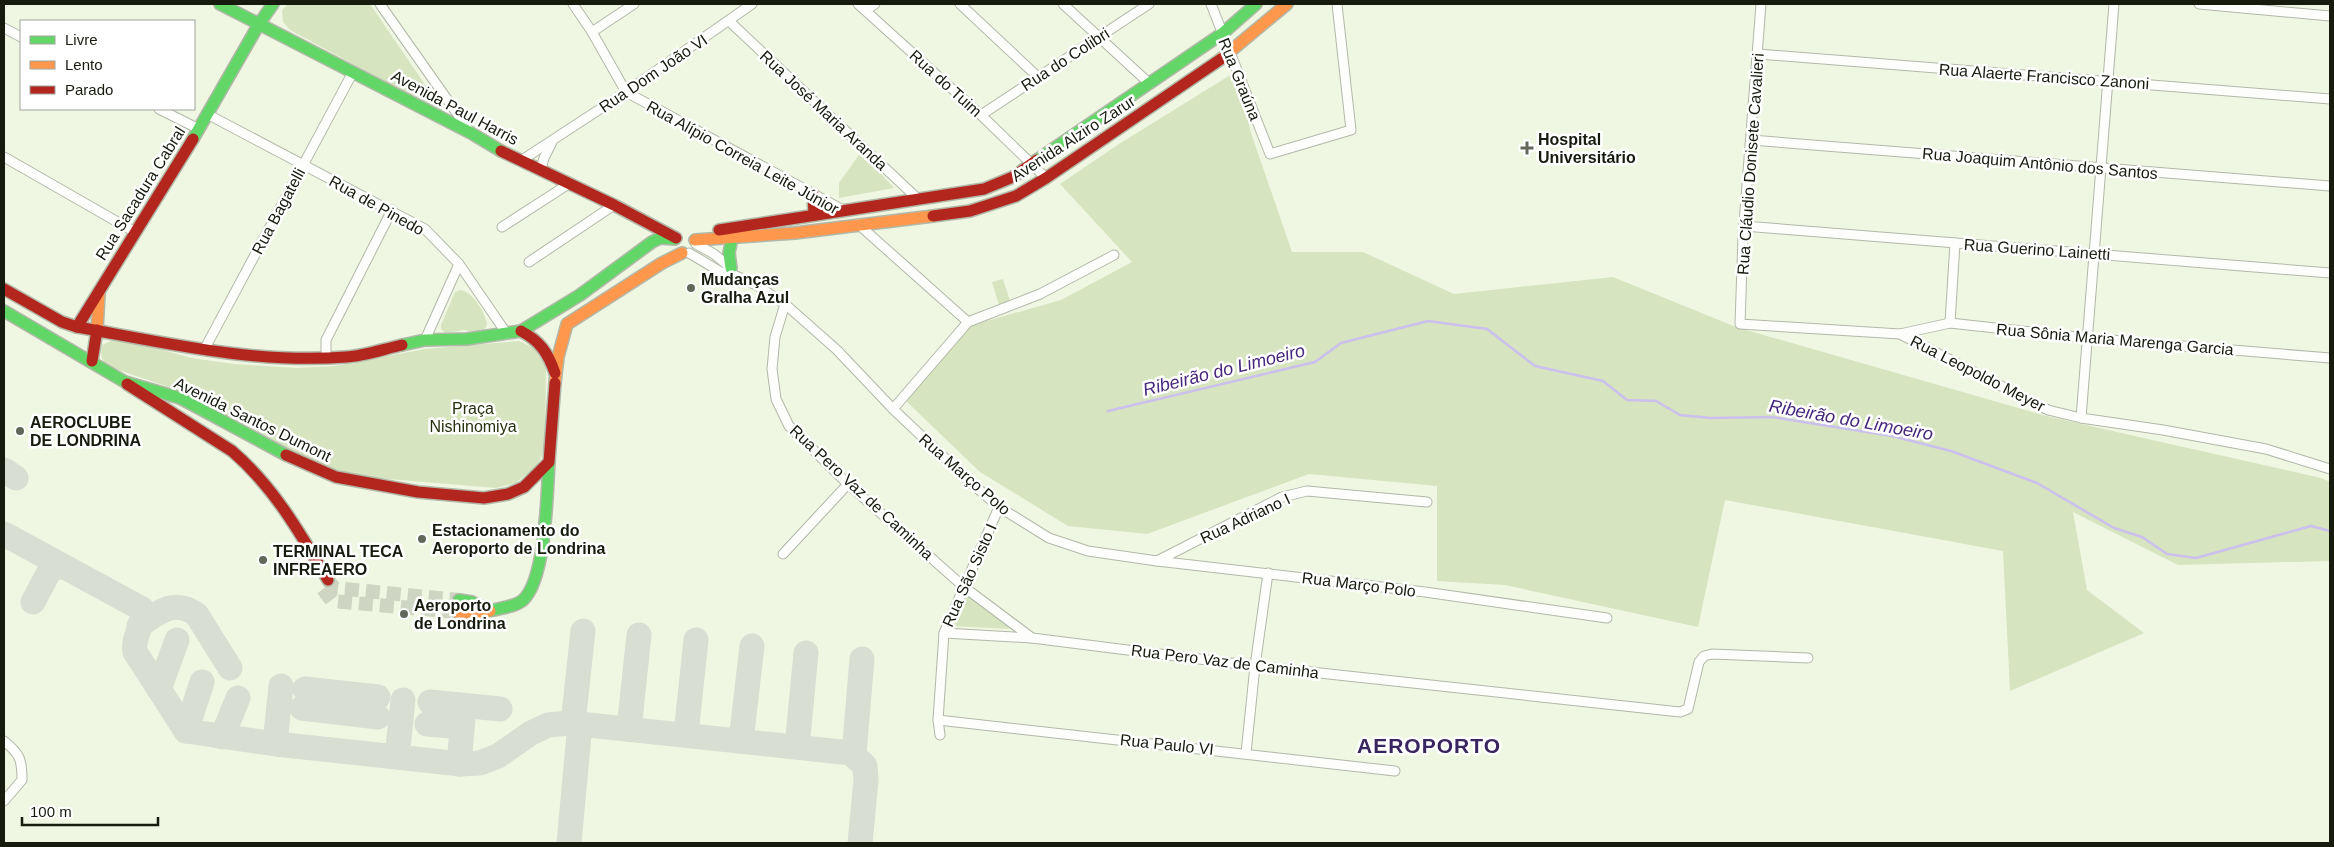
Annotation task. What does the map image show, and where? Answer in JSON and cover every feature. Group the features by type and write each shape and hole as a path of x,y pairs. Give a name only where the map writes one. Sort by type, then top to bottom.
{"main road":[{"name":"Avenida Paul Harris","path":"220,4 501,151 614,205 676,239"},
{"name":"Rua Sacadura Cabral","path":"74,326 99,291 136,232 259,24 273,4"},
{"name":"Avenida Alziro Zarur","path":"690,245 814,215 984,189 1013,177 1222,34 1256,4"},
{"name":"Avenida Alziro Zarur","path":"690,245 732,238 795,233 970,211 1016,196 1046,178 1230,53 1287,4"},
{"path":"813,194 814,215"},
{"path":"4,289 74,326 204,350 261,358 347,357 425,340 468,339 520,331 580,295 652,242 660,238 676,239 685,232 690,245"},
{"path":"732,238 729,253 732,271"},
{"path":"676,239 675,246 690,245"},
{"path":"458,606 472,602 490,612 522,601 534,582 542,538 556,377 562,339 567,324 690,245"},
{"path":"92,361 97,330 99,291"},
{"path":"580,295 589,309"},
{"name":"Avenida Santos Dumont","path":"4,311 125,382 180,398 303,464 336,477 418,492 484,498 508,494 524,487 549,462"},
{"path":"35,330 49,330 64,336 74,326"},
{"path":"520,331 531,336 546,348 556,377"},
{"path":"125,382 146,398 240,457 289,514 326,584"}],"street":[{"path":"380,4 471,134"},
{"path":"573,4 592,32 626,92"},
{"path":"592,32 634,4"},
{"name":"Rua Dom João VI","path":"522,160 626,92 752,4"},
{"name":"Rua do Tuim","path":"858,4 981,114 1046,178"},
{"path":"866,10 875,4"},
{"path":"960,4 1038,77"},
{"path":"1063,4 1150,84"},
{"name":"Rua do Colibri","path":"981,114 1099,37 1138,7 1149,4"},
{"name":"Rua Graúna","path":"1211,4 1270,154 1351,130 1337,4"},
{"name":"Rua Cláudio Donisete Cavalieri","path":"1740,324 1744,226 1762,4"},
{"path":"2080,418 2114,4"},
{"path":"2199,4 2330,16"},
{"name":"Rua José Maria Aranda","path":"729,21 919,200"},
{"path":"4,28 20,37"},
{"name":"Rua Alaerte Francisco Zanoni","path":"1758,54 2330,99"},
{"name":"Rua Bagatelli","path":"204,350 353,72"},
{"name":"Rua Alípio Correia Leite Júnior","path":"626,92 843,210 968,322"},
{"path":"161,110 198,129"},
{"name":"Rua de Pinedo","path":"207,114 392,210 425,230 459,264 507,334"},
{"path":"541,169 553,140"},
{"name":"Rua Joaquim Antônio dos Santos","path":"1751,140 2330,186"},
{"path":"4,156 136,232"},
{"path":"502,227 570,183"},
{"path":"529,262 614,205"},
{"path":"326,358 326,340 392,210"},
{"name":"Rua Guerino Lainetti","path":"1744,226 2330,273"},
{"path":"1950,323 1956,243"},
{"name":"Rua Março Polo","path":"690,245 721,272 732,271 785,304 837,350 893,409 1000,507 1049,538 1088,551 1157,561 1425,592 1607,618"},
{"path":"893,409 968,322 1040,294 1114,255"},
{"path":"425,340 459,264"},
{"name":"Rua Pero Vaz de Caminha","path":"785,304 774,337 772,369 776,399 789,426 848,484 964,587 1032,638"},
{"name":"Rua Sônia Maria Marenga Garcia","path":"1900,334 1950,323 2086,338 2330,358"},
{"name":"Rua Leopoldo Meyer","path":"1740,324 1900,334 2048,410 2080,418 2164,430 2266,449 2330,469"},
{"path":"783,554 848,484"},
{"name":"Rua Adriano I","path":"1157,561 1282,497 1308,491 1427,502"},
{"name":"Rua São Sisto I","path":"940,735 938,720 944,633 1000,507"},
{"path":"1246,752 1255,666 1268,573"},
{"name":"Rua Pero Vaz de Caminha","path":"944,633 1032,638 1255,666 1417,682 1680,712 1688,709 1699,662 1704,656 1712,654 1808,658"},
{"name":"Rua Paulo VI","path":"938,720 1246,752 1395,771"},
{"path":"4,741 17,751 22,764 22,780 4,801"}],"green space":[{"path":"288,4 370,4 445,114 290,30 283,22 282,10"},
{"path":"1232,74 1244,99 1250,130 1292,252 1363,252 1454,294 1613,277 1736,327 2046,416 2321,478 2330,482 2330,561 2178,565 2073,512 2087,590 2144,633 2010,691 2003,551 1725,500 1698,627 1505,585 1437,581 1437,486 1309,474 1147,534 1068,526 980,472 906,401 972,325 1061,300 1132,262 1060,184 1119,144"},
{"path":"861,152 894,188 839,198 839,183"},
{"path":"1003,279 1010,301 999,305 992,282"},
{"path":"460,290 469,294 481,308 487,324 484,331 464,330 446,333 441,329 455,292"},
{"name":"Praça Nishinomiya","path":"113,340 146,345 191,358 234,364 296,368 335,366 425,349 519,341 540,351 546,365 545,447 537,466 515,483 496,488 364,477 330,470 277,446 192,395 107,366 103,361 102,345"},
{"path":"964,591 1010,629 952,626"}],"waterway":[{"name":"Ribeirão do Limoeiro","path":"1108,411 1315,362 1341,343 1428,321 1487,329 1535,366 1603,381 1627,400 1656,401 1680,415 1711,418 1772,417 1892,436 1951,451 2037,483 2114,528 2142,537 2167,554 2196,558 2311,526 2330,531"}],"taxiway":[{"path":"4,470 16,478"},
{"path":"4,534 142,609 143,614 135,641 135,652 186,731 276,744 461,764 480,763 498,756 531,733 548,725 570,723 851,753 865,766 866,780 860,843"},
{"path":"33,602 50,570 54,567 63,567"},
{"path":"139,626 167,609 174,607 189,610 197,615 230,668"},
{"path":"573,723 583,631"},
{"path":"629,729 639,635"},
{"path":"159,689 177,640"},
{"path":"686,734 696,640"},
{"path":"741,741 752,646"},
{"path":"797,747 806,653"},
{"path":"854,754 862,659"},
{"path":"186,731 202,682"},
{"path":"275,743 281,686"},
{"path":"305,689 378,697"},
{"path":"222,737 238,698"},
{"path":"397,757 403,700"},
{"path":"430,702 500,709"},
{"path":"459,764 464,706"},
{"path":"302,708 378,717"},
{"path":"427,724 462,727"},
{"path":"569,843 580,724"}],"tunnel":[{"path":"328,580 334,588 459,600"},
{"path":"323,589 332,601 457,612"}],"traffic: fast":[{"path":"220,4 471,133 501,151"},
{"path":"193,139 259,24 273,4"},
{"path":"1037,160 1223,33 1256,4"},
{"path":"402,345 425,340 467,339 521,331 580,295 652,242 660,238 675,239"},
{"path":"731,268 729,253 732,238"},
{"path":"4,311 125,382 180,398 286,455"},
{"path":"459,600 472,602 490,611 512,606 520,602 531,589 541,555 544,535 549,462"}],"traffic: slow":[{"path":"1221,59 1287,4"},
{"path":"695,240 795,233 933,216"},
{"path":"555,383 558,357 567,324 662,263 682,253"},
{"path":"97,330 99,294"},
{"path":"457,612 477,614 490,611"}],"traffic: jam":[{"path":"933,216 970,211 1016,196 1046,178 1221,59"},
{"path":"77,327 193,139"},
{"path":"501,151 614,205 676,238"},
{"path":"719,230 984,189 1013,177 1037,160"},
{"path":"813,194 814,215"},
{"path":"4,289 62,322 77,327 211,351 278,358 312,358 367,354 402,345"},
{"path":"92,361 97,330"},
{"path":"521,331 538,343 549,359 555,373"},
{"path":"286,455 336,477 418,492 484,498 508,494 524,487 549,462 555,383"},
{"path":"127,384 232,451 247,465 285,511 328,580"}],"place":[{"name":"Hospital Universitário","path":"1527,148"},
{"name":"Mudanças Gralha Azul","path":"691,288"},
{"name":"AEROCLUBE DE LONDRINA","path":"20,431"},
{"name":"Estacionamento do Aeroporto de Londrina","path":"422,539"},
{"name":"TERMINAL TECA INFREAERO","path":"263,560"},
{"name":"Aeroporto de Londrina","path":"404,614"}],"district":[{"name":"AEROPORTO","path":"1429,746"}]}
